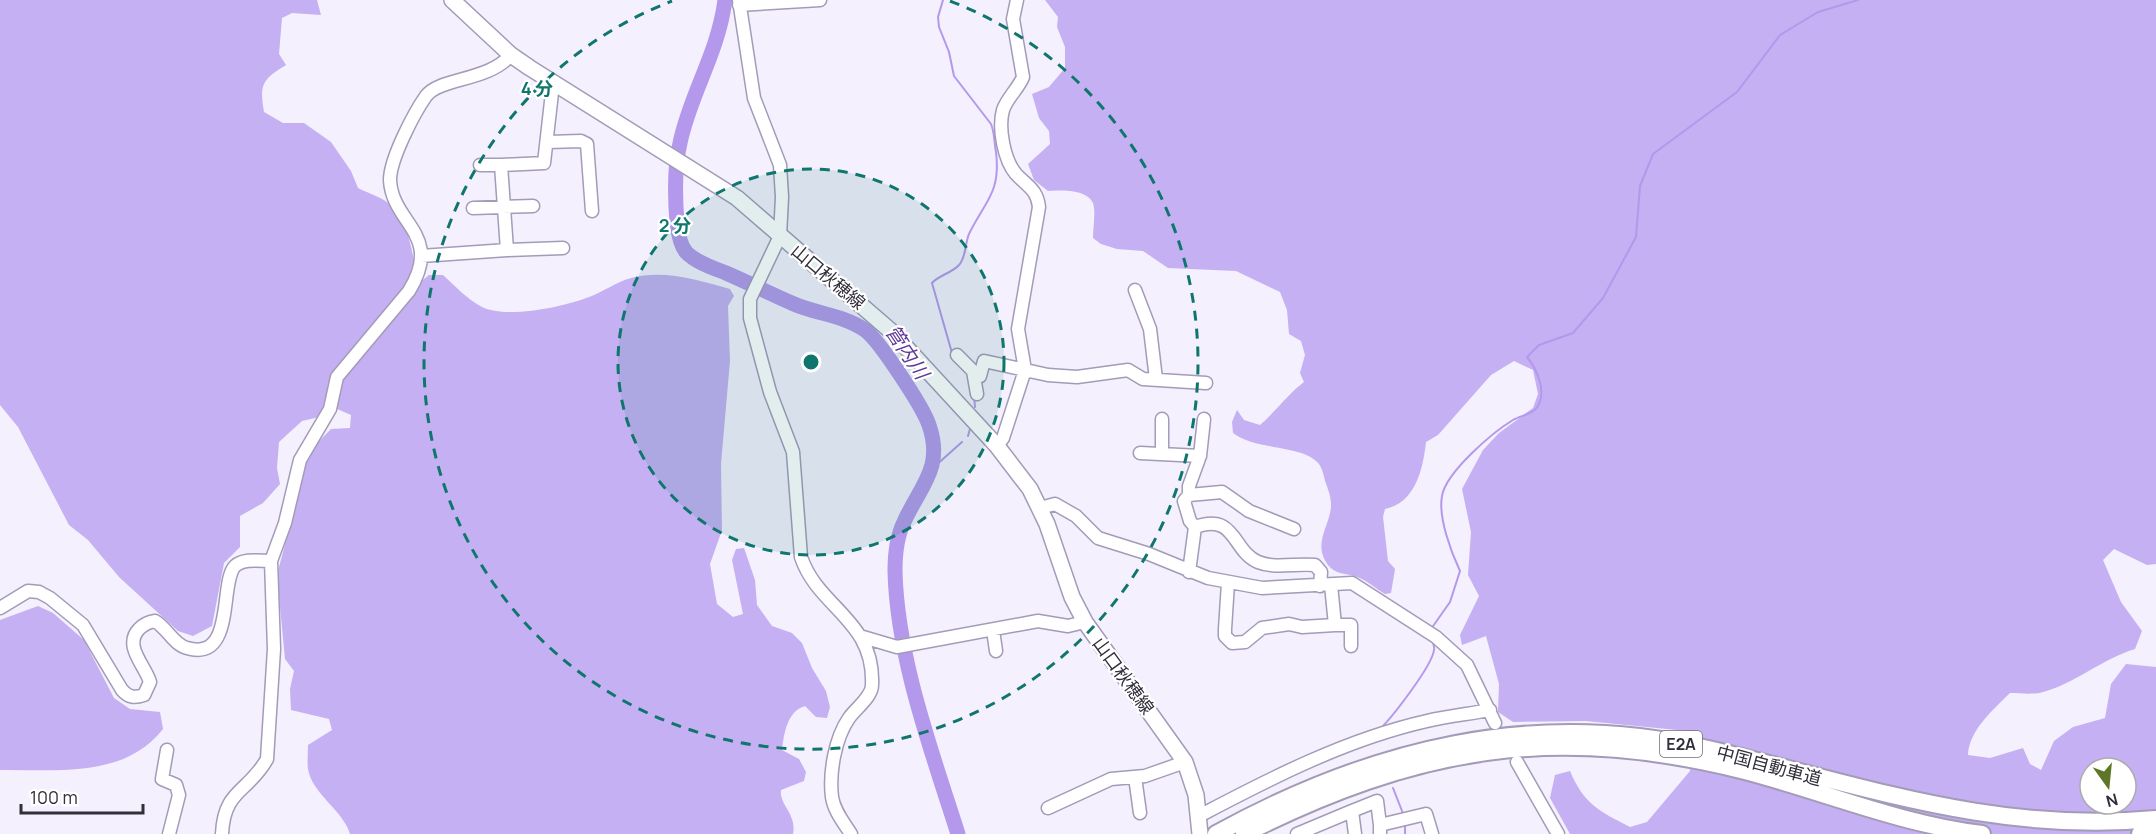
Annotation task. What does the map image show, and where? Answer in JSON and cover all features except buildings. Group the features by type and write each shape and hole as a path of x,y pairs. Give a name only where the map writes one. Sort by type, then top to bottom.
{"highway":[{"name":"中国自動車道","path":"1216,834 1317,784 1426,748 1497,736 1570,732 1652,739 1706,749 1891,801 1969,818 2056,826 2105,825 2156,819"},
{"name":"中国自動車道","path":"1244,834 1320,797 1366,780 1431,761 1516,748 1571,746 1621,749 1694,759 1747,772 1887,815 1982,834"},
{"path":"2140,834 2156,832"}],"main road":[{"name":"山口秋穂線","path":"452,0 511,55 553,84 737,198 892,332 997,446 1030,489 1040,508 1072,597 1085,622 1185,762 1196,795 1200,834"}],"street":[{"path":"820,0 739,2 754,98 780,165 782,198 780,236 750,298 750,318 770,392 793,452 801,557 807,573 863,636 871,667 872,688 842,730 833,775 832,797 836,809 851,834"},
{"path":"997,446 1004,438 1025,370 1018,329 1039,207 1035,190 1016,174 1009,163 1002,122 1004,109 1023,77 1013,19 1017,0"},
{"path":"222,834 227,804 234,794 260,771 267,759 274,649 271,561 285,523 300,460 330,409 337,377 409,291 418,276 421,255 418,239 399,205 390,182 391,168 428,94 439,86 476,77 501,66 511,55"},
{"path":"480,165 544,163 553,84"},
{"path":"548,142 581,141 587,144 592,211"},
{"path":"501,165 507,250"},
{"path":"472,208 533,206"},
{"path":"421,255 563,248"},
{"path":"1135,290 1150,329 1156,379"},
{"path":"957,355 975,376 977,394"},
{"path":"975,376 980,376 984,361 1025,370 1077,377 1128,370 1143,379 1206,383"},
{"path":"1162,419 1162,453"},
{"path":"1189,572 1195,527 1190,521 1184,501 1189,495 1189,486 1200,456 1204,420"},
{"path":"1140,453 1200,456"},
{"path":"1189,495 1222,492 1249,511 1294,529"},
{"path":"1040,508 1055,504 1066,509 1098,538 1149,554 1189,572 1228,583 1271,589 1352,583 1436,637 1467,665 1491,710 1495,723"},
{"path":"1195,527 1205,523 1223,526 1231,531 1250,556 1266,564 1314,565 1321,572 1335,625"},
{"path":"0,608 28,591 39,592 50,598 83,625 122,690 128,696 136,697 144,695 150,682 132,642 139,628 148,622 155,621 186,648 197,649 208,645 217,637 223,625 229,576 235,566 248,560 271,561"},
{"path":"1228,583 1225,636 1232,643 1245,642 1262,628 1289,624 1302,627 1351,625 1352,646"},
{"path":"863,636 897,647 1038,621 1068,626 1085,622"},
{"path":"993,630 996,651"},
{"path":"1199,816 1264,782 1377,736 1426,721 1491,710"},
{"path":"167,750 162,779 176,785 179,795 169,834"},
{"path":"1048,808 1111,779 1161,772 1185,762"},
{"path":"1517,762 1558,834"},
{"path":"1135,777 1140,813"},
{"path":"1297,834 1377,801 1380,829 1426,814 1432,834"},
{"path":"1352,811 1355,834"}],"shaded area":[{"path":"0,0 317,0 321,15 292,13 282,18 279,54 286,65 272,74 264,83 262,95 264,112 283,123 304,123 331,142 351,171 358,188 391,205 398,213 407,232 419,283 429,275 443,275 482,307 505,312 535,310 578,301 625,280 643,276 668,275 730,289 734,296 728,306 730,361 721,464 722,530 710,564 717,604 733,617 743,614 732,560 736,549 744,548 755,580 757,605 772,626 792,633 802,643 812,668 826,691 830,707 827,718 816,717 805,706 794,713 785,730 782,750 799,759 806,772 804,781 781,790 781,795 793,821 793,834 350,834 341,817 315,786 308,769 308,745 332,730 329,719 291,710 290,689 294,671 285,659 277,575 307,460 319,441 331,429 350,428 351,415 326,404 319,417 302,421 279,442 277,468 280,484 263,503 240,516 240,547 224,563 212,626 193,636 178,631 119,577 88,540 69,525 18,427 0,405"},
{"path":"1045,0 2156,0 2156,564 2147,565 2114,549 2103,560 2121,602 2142,631 2135,649 2066,683 2039,693 2010,693 1978,729 1969,746 1968,755 1990,758 2023,748 2030,764 2041,770 2054,741 2073,727 2105,718 2111,684 2126,664 2156,667 2156,834 1570,834 1550,798 1555,775 1570,771 1587,799 1630,827 1647,822 1690,771 1687,731 1586,721 1513,722 1498,712 1499,684 1486,636 1462,645 1460,635 1479,596 1468,575 1471,532 1462,489 1483,450 1499,433 1533,408 1538,394 1533,370 1514,361 1491,375 1438,435 1426,442 1423,463 1416,484 1404,500 1385,509 1383,517 1388,561 1395,569 1391,593 1385,594 1361,578 1331,568 1324,558 1321,545 1331,501 1319,464 1302,453 1254,443 1233,433 1232,422 1237,410 1244,420 1260,425 1304,382 1300,373 1305,355 1301,341 1289,334 1287,310 1280,292 1236,271 1168,268 1143,251 1117,249 1101,244 1093,238 1094,211 1090,198 1073,191 1048,191 1034,180 1028,164 1050,144 1049,131 1039,118 1032,94 1049,87 1065,68 1065,47 1057,27 1058,17"},
{"path":"38,606 53,613 84,640 114,698 130,709 160,712 163,729 147,745 109,764 88,768 0,770 0,620"}],"waterway":[{"name":"管内川","path":"725,0 716,38 690,108 678,153 675,193 677,223 682,246 694,259 704,264 794,304 848,321 865,330 890,360 925,416 933,440 934,453 928,476 904,522 898,539 895,571 897,604 909,671 927,738 958,834"},
{"path":"943,0 938,17 939,27 949,52 954,76 991,124 997,166 994,187 969,234 961,262 956,268 932,283 952,353"},
{"path":"1431,629 1450,602 1460,571 1449,544 1442,514 1441,504 1445,486 1461,465 1483,443 1513,420 1531,412 1539,404 1541,385 1527,357 1539,345 1573,333 1603,298 1636,237 1640,186 1653,154 1737,92 1780,35 1818,12 1858,0"},
{"path":"974,396 975,407"},
{"path":"968,436 970,429"},
{"path":"934,467 962,442"},
{"path":"1381,728 1403,702 1427,667 1434,649 1432,640"},
{"path":"1393,788 1404,816"},
{"path":"1405,824 1405,834"}]}
